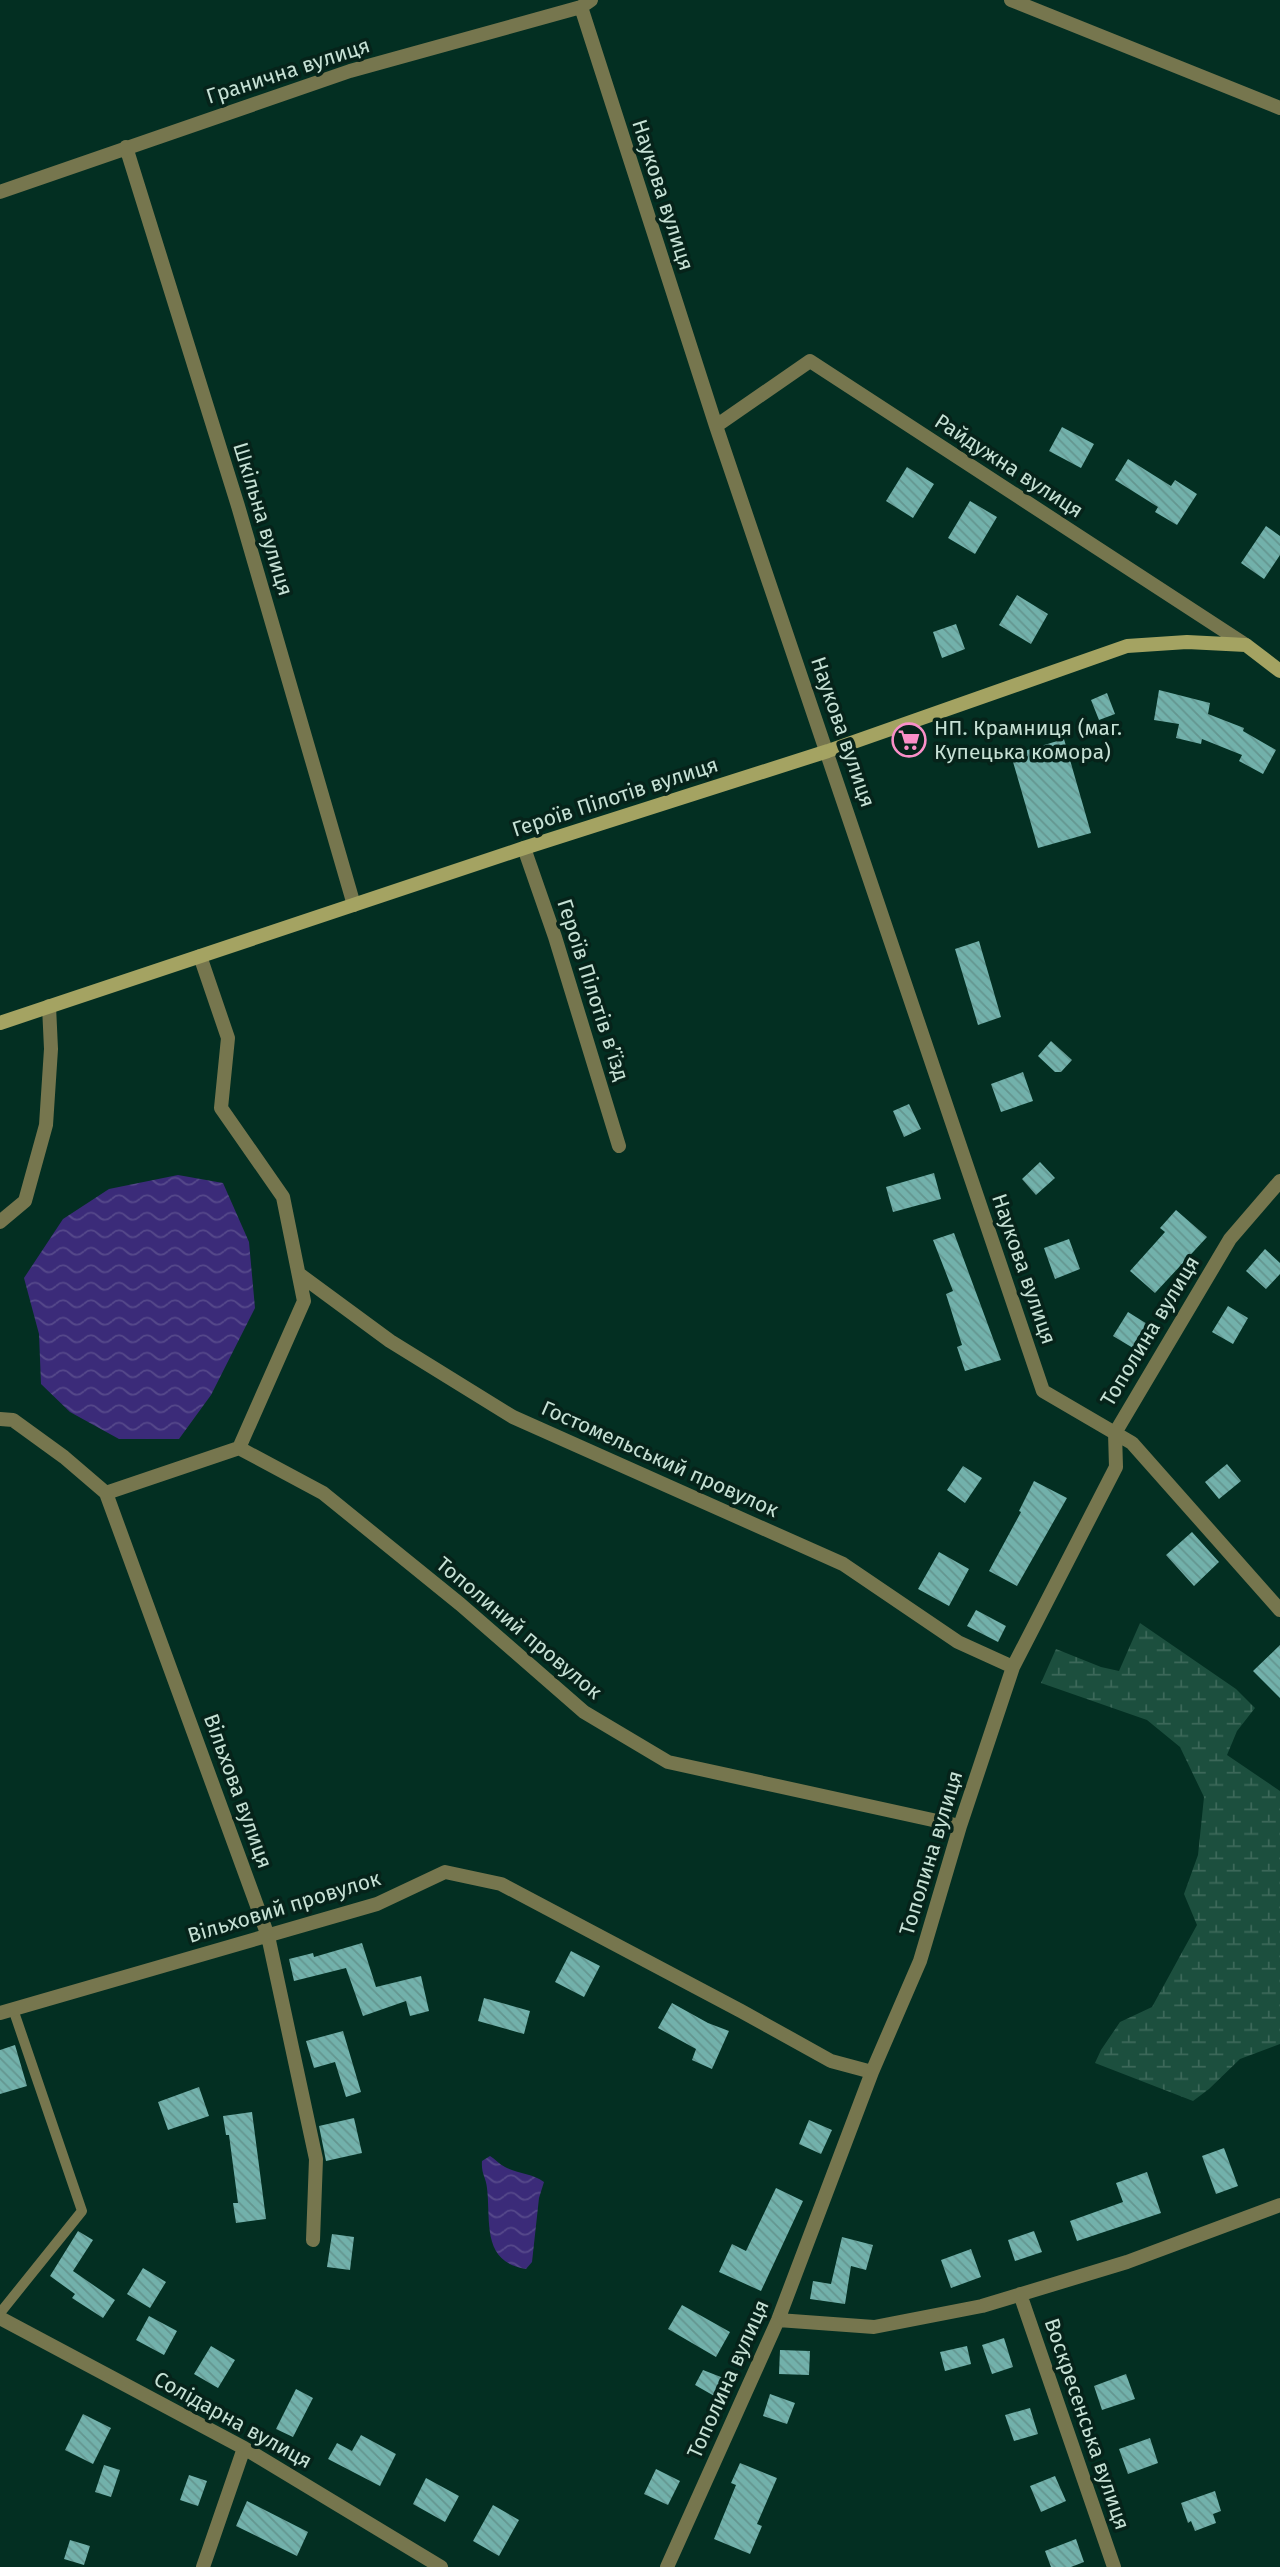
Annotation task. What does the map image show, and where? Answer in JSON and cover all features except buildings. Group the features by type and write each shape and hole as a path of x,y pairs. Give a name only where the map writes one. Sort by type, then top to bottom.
{"street":[{"path":"1011,0 1280,108"},
{"name":"Гранична вулиця","path":"0,192 350,71 586,3"},
{"name":"Наукова вулиця","path":"586,3 716,426 1043,1391 1132,1443 1280,1610"},
{"name":"Шкільна вулиця","path":"126,148 238,506 355,905"},
{"name":"Райдужна вулиця","path":"716,426 810,361 1247,645 1280,671"},
{"name":"Героїв Пілотів вулиця","path":"0,1023 524,848 828,751 1127,646 1186,642 1247,645"},
{"name":"Героїв Пілотів в’їзд","path":"524,848 563,962 620,1146"},
{"path":"106,1493 239,1448 304,1300 283,1197 221,1108 228,1038 200,956"},
{"path":"0,1222 25,1201 46,1125 51,1049 49,1006"},
{"name":"Тополина вулиця","path":"667,2567 778,2320 872,2072 920,1961 960,1826 1013,1667 1116,1466 1115,1433 1230,1239 1280,1181"},
{"name":"Гостомельський провулок","path":"299,1274 390,1341 513,1416 843,1564 958,1642 1013,1667"},
{"name":"Вільхова вулиця","path":"0,1419 13,1420 64,1457 106,1493 268,1936 316,2159 313,2240"},
{"name":"Тополиний провулок","path":"239,1448 323,1493 460,1604 584,1712 668,1762 960,1826"},
{"name":"Вільховий провулок","path":"7,2011 377,1904 444,1872 501,1884 831,2061 872,2072"},
{"path":"778,2320 874,2327 982,2306 1127,2262 1280,2206"},
{"name":"Воскресенська вулиця","path":"1020,2294 1114,2567"},
{"name":"Солідарна вулиця","path":"0,2315 244,2448 441,2567"},
{"path":"203,2567 244,2448"}],"lane":[{"path":"0,2315 82,2211 7,2011"}],"green space":[{"path":"1140,1623 1236,1689 1255,1708 1237,1731 1227,1755 1280,1791 1280,2044 1240,2059 1193,2101 1095,2063 1120,2022 1152,2007 1197,1925 1184,1894 1198,1855 1204,1797 1180,1747 1147,1720 1041,1683 1056,1649 1101,1667 1119,1671"}],"water":[{"path":"178,1175 223,1183 249,1242 255,1308 211,1395 179,1439 119,1439 70,1412 41,1384 39,1334 24,1278 63,1219 109,1189"},
{"path":"490,2156 505,2167 544,2182 539,2198 532,2262 526,2269 501,2258 491,2238 487,2188 482,2165 482,2161"}],"place":[{"name":"НП. Крамниця (маг. Купецька комора)","path":"909,740"}]}
